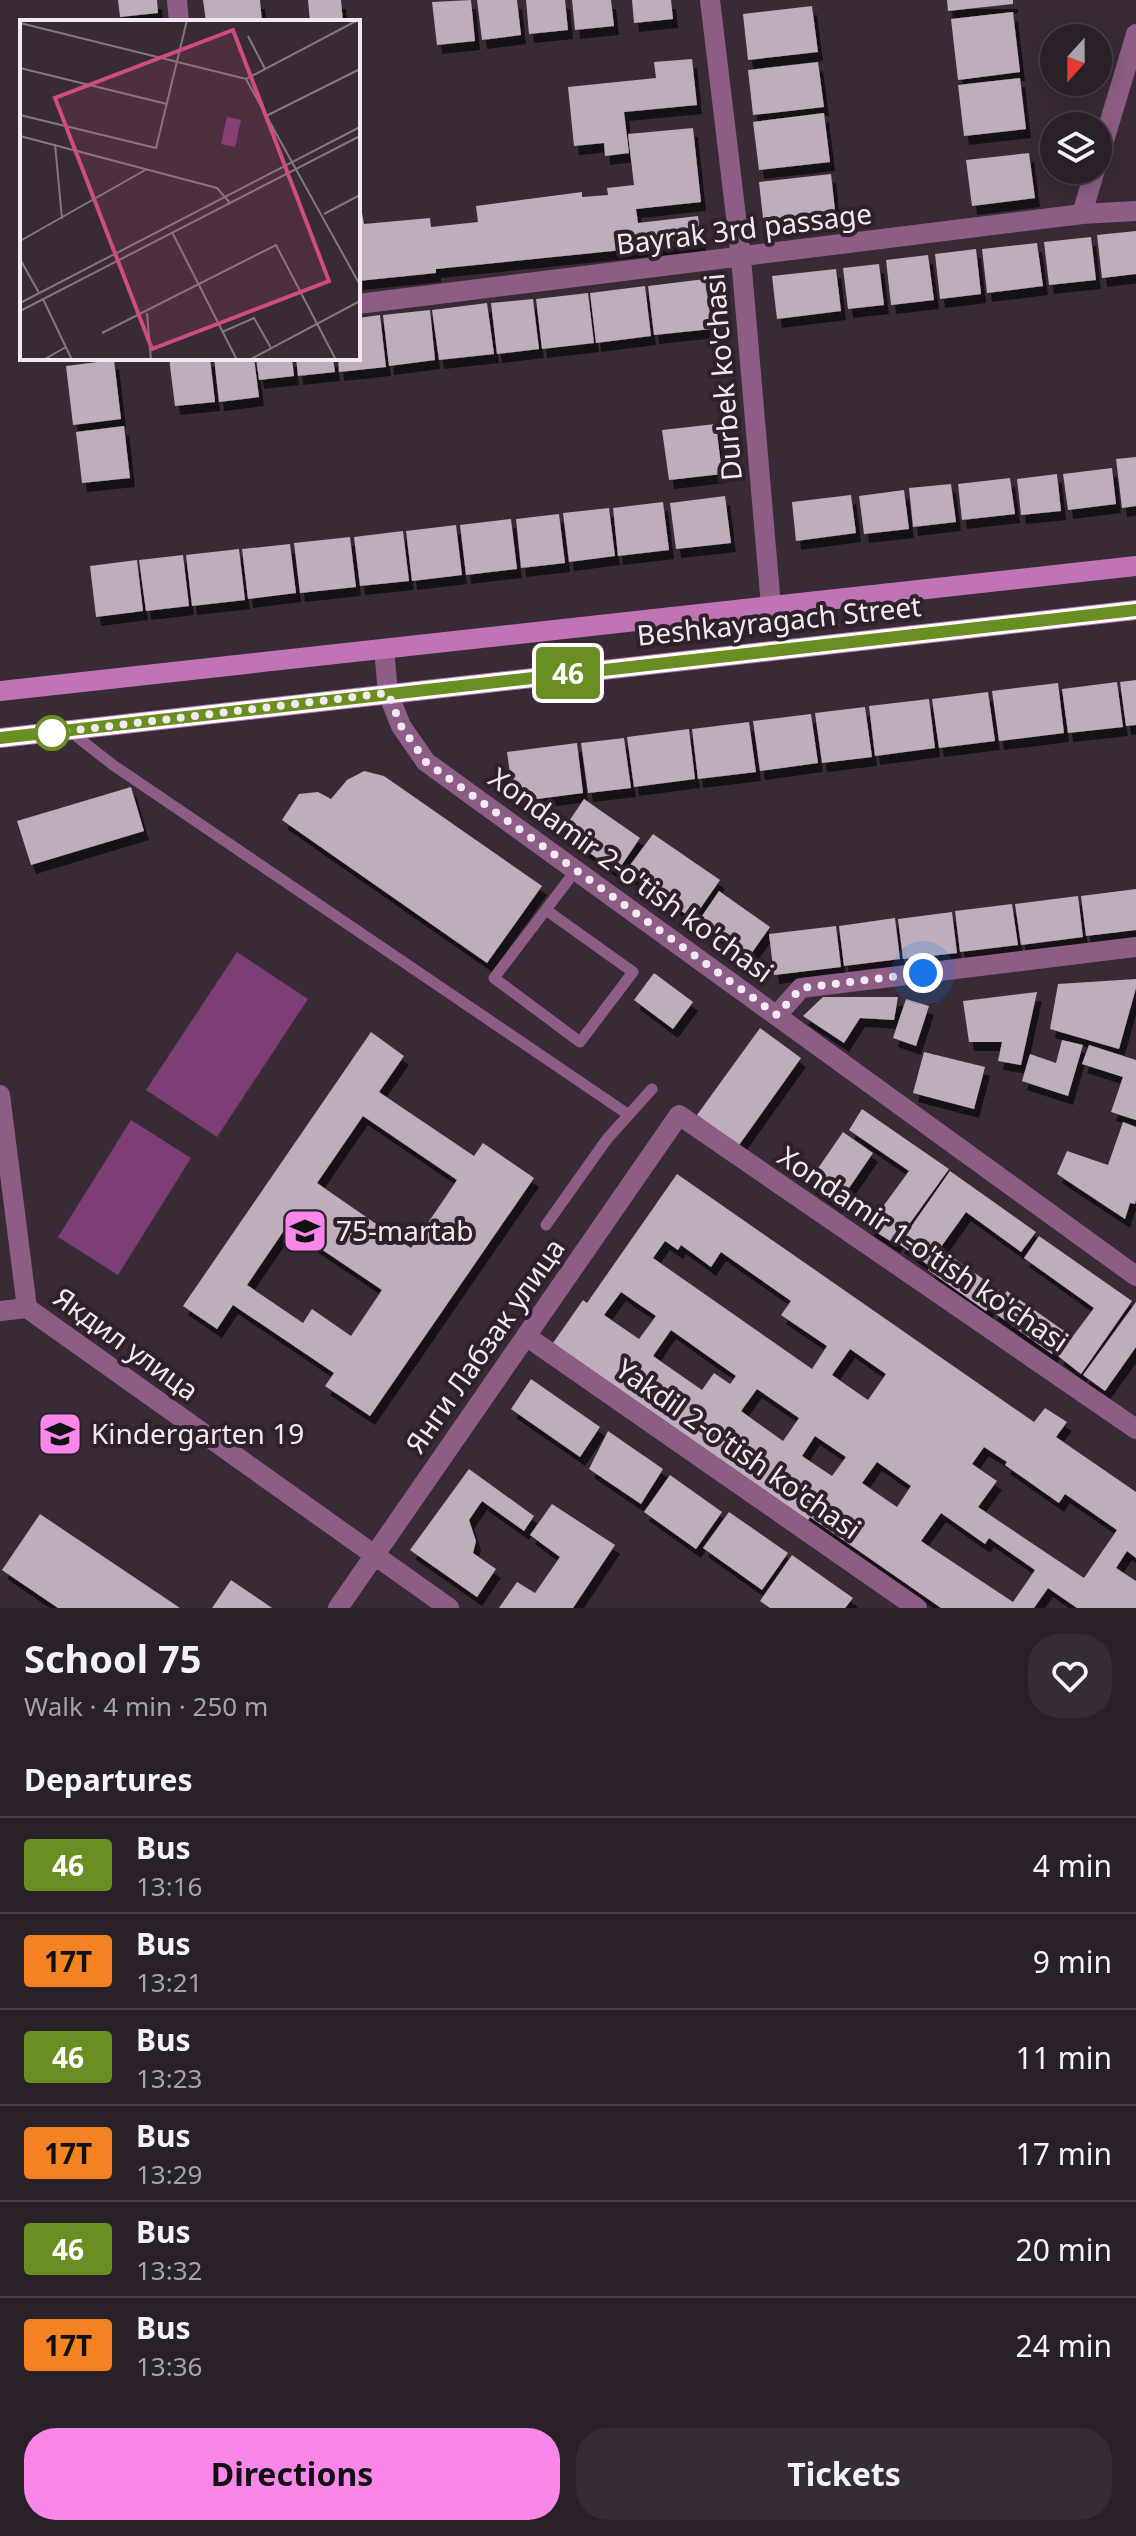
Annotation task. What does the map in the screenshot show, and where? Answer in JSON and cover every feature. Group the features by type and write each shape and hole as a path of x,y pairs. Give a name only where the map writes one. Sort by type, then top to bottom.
{"main road":[{"name":"Beshkayragach Street","path":"0,691 1136,566"},
{"name":"Beshkayragach Street","path":"0,738 1136,610"}],"street":[{"path":"177,0 179,20"},
{"name":"Durbek ko'chasi","path":"710,0 741,258 771,606"},
{"path":"1112,114 1136,34"},
{"path":"1082,214 1091,184"},
{"name":"Bayrak 3rd passage","path":"360,304 1082,214 1136,211"},
{"name":"Xondamir 2-o'tish ko'chasi","path":"384,649 388,693 401,726 426,762 1136,1276"},
{"path":"777,1015 801,988 1136,947"},
{"path":"0,1095 27,1308"},
{"name":"Янги Лабзак улица","path":"338,1608 679,1115"},
{"name":"Xondamir 1-o'tish ko'chasi","path":"679,1115 1136,1429"},
{"name":"Якдил улица","path":"0,1311 27,1308 449,1608"},
{"name":"Yakdil 2-o'tish ko'chasi","path":"526,1336 917,1608"}],"lane":[{"path":"70,732 113,765 629,1115"},
{"path":"546,910 633,972 580,1042 494,978 576,870"},
{"path":"546,1225 607,1139 652,1089"}],"shaded area":[{"path":"237,952 308,999 217,1137 146,1090"},
{"path":"131,1120 191,1158 118,1275 58,1237"}],"building":[{"path":"118,0 157,0 158,13 120,17"},
{"path":"203,0 260,0 262,20 206,20"},
{"path":"308,0 341,0 343,20 310,20"},
{"path":"471,0 475,41 437,45 432,2"},
{"path":"477,0 517,0 521,35 482,40"},
{"path":"526,0 565,0 568,30 529,34"},
{"path":"572,0 611,0 614,26 575,30"},
{"path":"632,0 671,0 673,19 634,23"},
{"path":"947,0 1013,0 1013,4 948,11"},
{"path":"812,6 818,52 748,60 743,14"},
{"path":"1013,12 1020,72 958,80 951,19"},
{"path":"692,59 697,105 624,112 629,153 605,156 604,143 574,146 568,87 656,78 654,62"},
{"path":"818,62 824,107 753,115 748,70"},
{"path":"1020,78 1026,129 964,136 958,85"},
{"path":"824,113 830,162 759,170 753,122"},
{"path":"693,128 701,202 636,209 638,223 698,216 701,242 436,269 436,273 360,281 360,213 364,224 430,218 431,227 478,222 476,206 582,192 582,197 608,195 607,188 634,185 628,134"},
{"path":"1029,153 1035,198 972,206 966,160"},
{"path":"831,174 836,219 764,227 759,182"},
{"path":"1136,231 1136,274 1102,278 1097,235"},
{"path":"1091,237 1096,280 1049,285 1044,242"},
{"path":"1037,243 1043,286 987,293 982,249"},
{"path":"976,249 981,294 940,299 935,254"},
{"path":"928,255 934,300 891,305 886,260"},
{"path":"879,264 884,305 848,309 843,268"},
{"path":"836,269 841,311 777,319 772,276"},
{"path":"705,279 712,329 654,335 648,286"},
{"path":"645,286 651,336 596,343 590,293"},
{"path":"588,293 594,343 542,349 536,299"},
{"path":"533,299 539,349 497,354 491,303"},
{"path":"487,303 494,354 439,360 432,310"},
{"path":"430,310 435,360 389,366 383,315"},
{"path":"380,315 386,367 339,372 338,360 360,360 360,318"},
{"path":"114,360 121,419 73,425 66,366"},
{"path":"169,360 210,360 215,402 175,406"},
{"path":"214,360 254,360 259,397 219,402"},
{"path":"256,360 292,360 294,376 259,380"},
{"path":"296,360 333,360 335,372 298,376"},
{"path":"716,424 722,474 669,480 662,430"},
{"path":"124,426 130,478 82,483 76,432"},
{"path":"1136,457 1136,506 1122,508 1116,459"},
{"path":"1112,468 1116,504 1068,510 1063,474"},
{"path":"1057,474 1061,511 1021,515 1017,479"},
{"path":"1010,478 1015,514 962,520 958,484"},
{"path":"951,484 956,522 913,527 909,488"},
{"path":"904,490 909,529 864,534 859,496"},
{"path":"851,495 856,533 796,541 792,502"},
{"path":"725,496 731,543 676,549 670,503"},
{"path":"663,502 669,550 618,556 613,508"},
{"path":"609,508 615,556 569,562 563,513"},
{"path":"559,514 565,563 521,568 516,519"},
{"path":"511,519 517,569 466,575 460,525"},
{"path":"456,525 462,575 412,581 406,531"},
{"path":"403,531 409,581 360,586 354,537"},
{"path":"350,537 356,587 300,593 294,543"},
{"path":"290,544 296,593 248,599 242,549"},
{"path":"239,549 245,600 192,606 186,555"},
{"path":"183,555 189,606 146,611 139,560"},
{"path":"137,560 143,611 96,617 90,566"},
{"path":"1136,680 1136,725 1126,726 1120,682"},
{"path":"1117,682 1123,727 1068,733 1062,689"},
{"path":"1058,683 1064,733 999,741 992,691"},
{"path":"988,692 995,741 939,748 932,699"},
{"path":"929,699 935,748 875,756 869,706"},
{"path":"865,707 872,757 822,763 815,713"},
{"path":"811,714 818,763 760,771 753,721"},
{"path":"749,722 756,772 698,779 692,729"},
{"path":"689,729 695,779 634,787 627,737"},
{"path":"624,738 631,788 588,793 581,743"},
{"path":"577,743 583,793 514,802 507,752"},
{"path":"364,771 384,776 542,886 487,963 282,820 299,794 318,792 331,799 347,780"},
{"path":"131,787 144,831 31,865 17,821"},
{"path":"584,799 640,838 617,872 561,833"},
{"path":"653,834 720,880 693,919 625,872"},
{"path":"1136,889 1136,930 1086,936 1081,896"},
{"path":"719,891 770,927 749,957 698,922"},
{"path":"1078,896 1083,937 1021,945 1015,904"},
{"path":"1012,904 1018,945 960,952 955,911"},
{"path":"952,912 957,953 903,959 898,919"},
{"path":"895,918 900,959 844,966 839,926"},
{"path":"836,926 841,967 774,975 769,934"},
{"path":"654,973 693,1002 673,1029 634,1000"},
{"path":"1136,979 1119,1049 1050,1029 1058,984"},
{"path":"1037,992 1021,1065 998,1061 1002,1042 969,1042 963,1001"},
{"path":"823,997 898,997 894,1020 860,1018 844,1043 803,1016"},
{"path":"906,999 929,1006 916,1046 893,1038"},
{"path":"760,1028 801,1058 739,1145 697,1115"},
{"path":"371,1032 404,1056 379,1092 474,1156 483,1143 534,1178 370,1416 325,1386 334,1373 233,1305 217,1329 183,1306","holes":["363,1116 457,1180 411,1248 317,1183","287,1226 382,1290 351,1336 312,1309 303,1323 247,1285"]},
{"path":"1062,1040 1083,1045 1068,1096 1022,1081 1030,1054 1056,1063"},
{"path":"1089,1045 1136,1060 1136,1120 1111,1112 1123,1077 1082,1064"},
{"path":"924,1052 985,1067 974,1109 913,1093"},
{"path":"862,1109 949,1169 895,1244 868,1227 909,1171 849,1130"},
{"path":"1123,1122 1136,1127 1136,1200 1135,1204 1130,1203 1125,1219 1057,1174 1067,1151 1108,1165"},
{"path":"843,1132 873,1153 838,1204 808,1183"},
{"path":"950,1171 1036,1232 1021,1252 966,1212 928,1265 899,1244"},
{"path":"677,1174 1034,1422 1045,1408 1067,1422 1056,1437 1136,1492 1136,1558 1127,1551 1116,1568 1136,1581 1136,1608 1077,1608 1048,1588 1034,1608 941,1608 553,1343 583,1300 587,1303","holes":["665,1241 678,1250 681,1245 711,1267 721,1252 791,1301 781,1315 827,1346 812,1369 653,1258","621,1292 656,1316 639,1339 604,1315","671,1330 736,1376 730,1384 714,1373 702,1390 653,1356","850,1349 886,1374 868,1400 832,1375","757,1389 799,1418 783,1441 741,1411","815,1436 846,1457 832,1476 802,1456","984,1447 1059,1503 1065,1494 1117,1530 1084,1578 978,1507 997,1481 972,1464","877,1462 911,1486 897,1507 862,1483","941,1513 985,1544 989,1538 1035,1570 1013,1602 921,1541"]},
{"path":"1039,1236 1132,1301 1081,1374 1058,1356 1094,1308 1024,1258"},
{"path":"942,1250 1000,1291 986,1311 928,1270"},
{"path":"1007,1291 1067,1333 1052,1354 992,1311"},
{"path":"1136,1302 1136,1347 1105,1391 1083,1375"},
{"path":"531,1379 600,1427 580,1457 511,1409"},
{"path":"608,1431 663,1469 641,1504 589,1469"},
{"path":"469,1469 534,1516 524,1531 482,1501 469,1520 476,1541 473,1553 496,1569 477,1597 410,1550"},
{"path":"670,1475 722,1512 696,1549 644,1512"},
{"path":"552,1504 615,1545 573,1608 499,1608 517,1582 535,1593 560,1557 530,1535"},
{"path":"729,1512 788,1553 762,1590 703,1548"},
{"path":"40,1514 180,1608 58,1608 2,1570"},
{"path":"792,1555 853,1598 845,1608 770,1608 760,1601"},
{"path":"231,1580 272,1608 212,1608"}],"bus line":[{"name":"46","path":"0,738 1136,610"}],"place":[{"name":"75-martab","path":"305,1231"},
{"name":"Kindergarten 19","path":"60,1434"}],"route":[{"path":"52,733 388,693 401,726 426,762 777,1015 801,988 923,973"}]}
